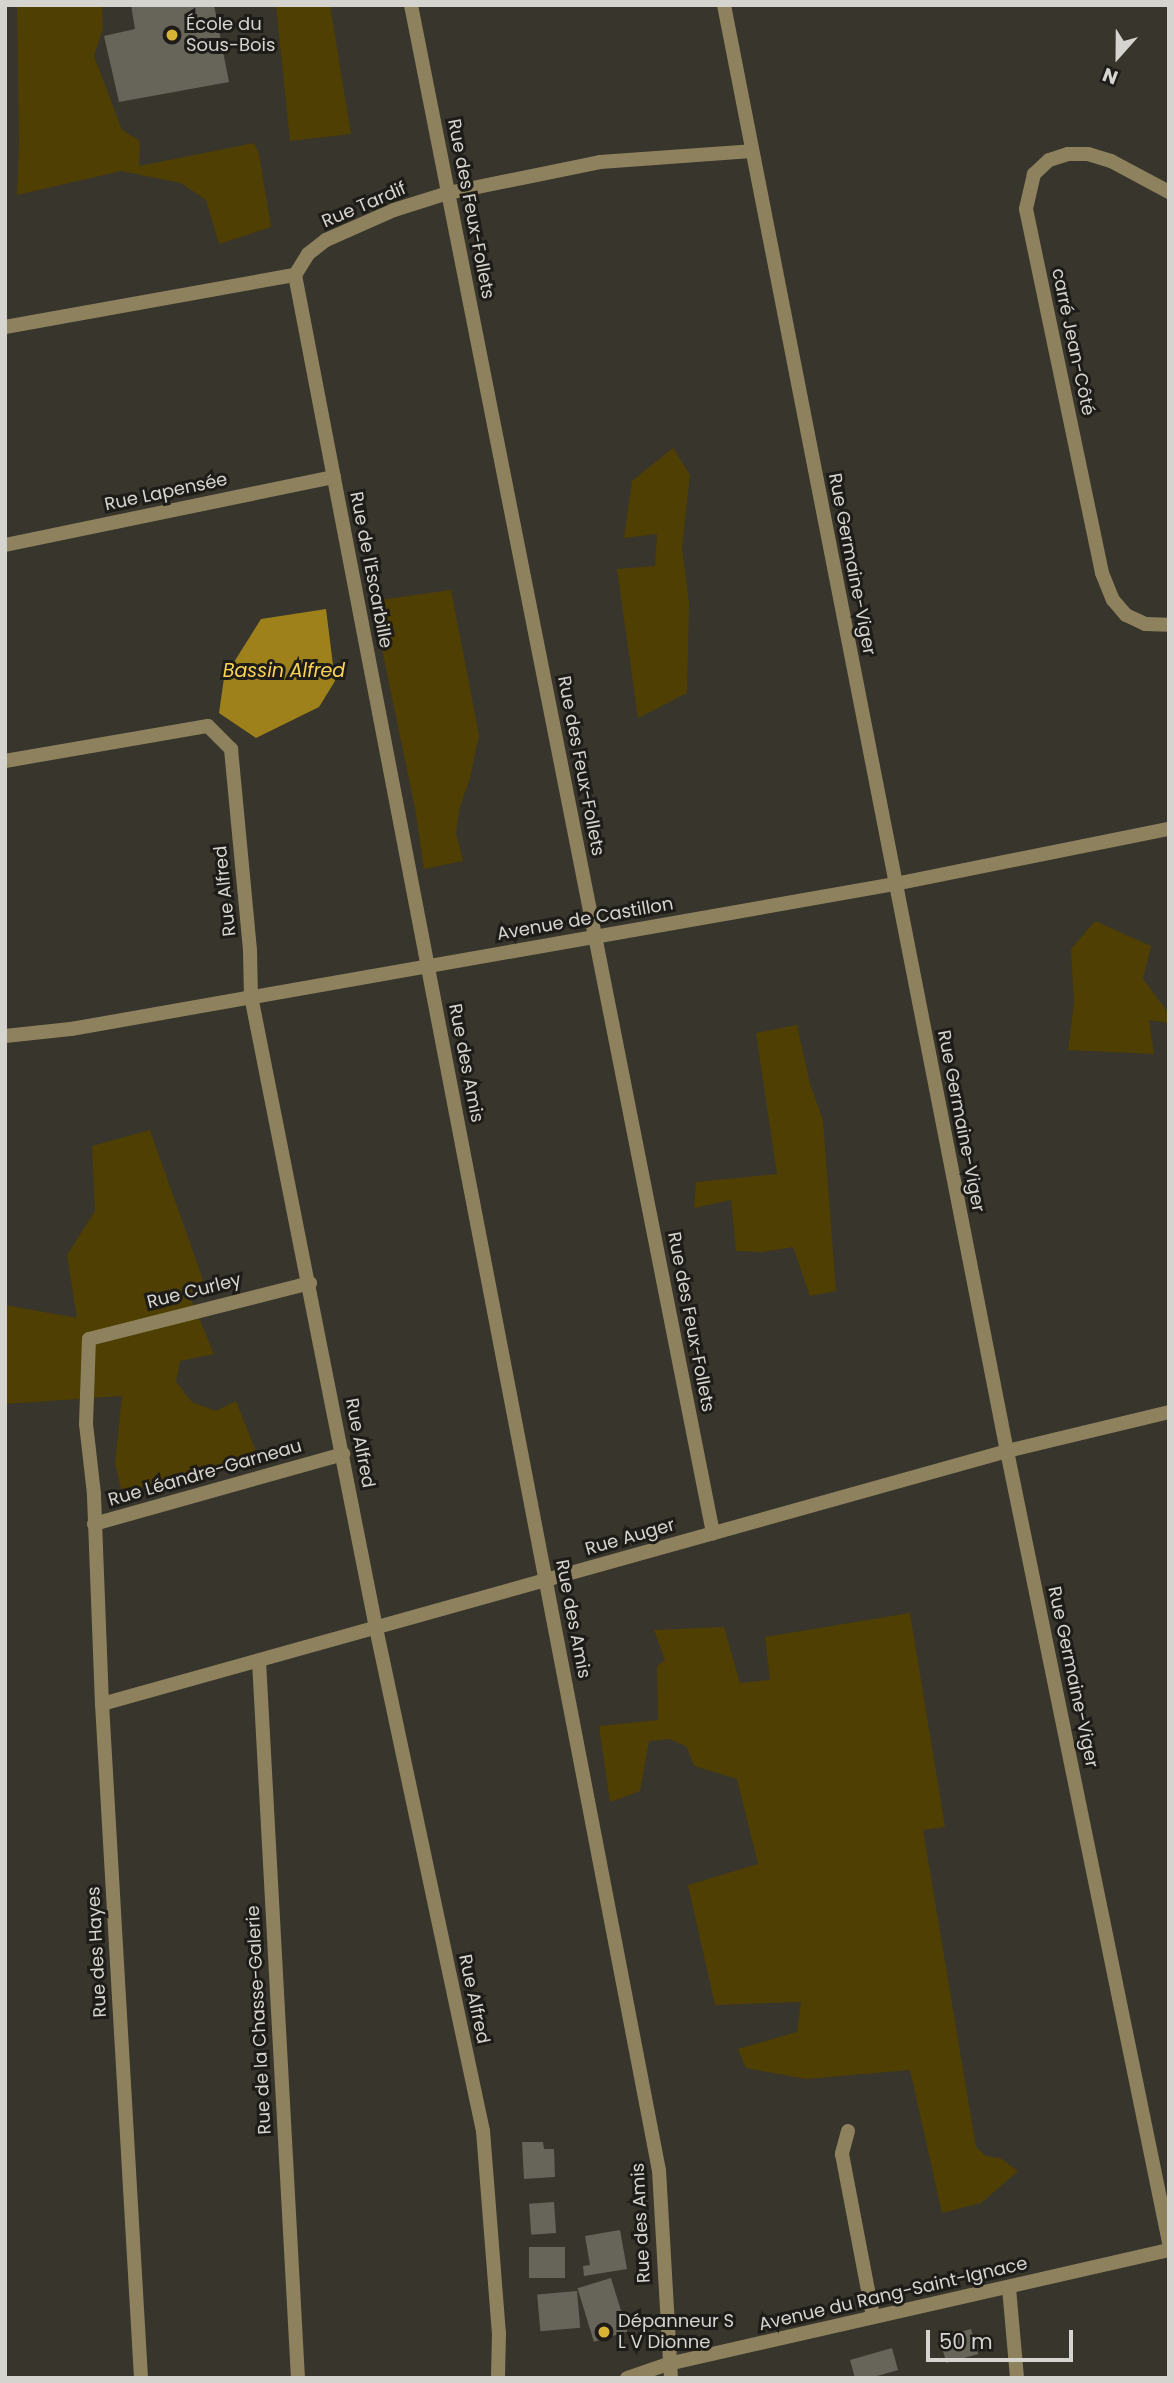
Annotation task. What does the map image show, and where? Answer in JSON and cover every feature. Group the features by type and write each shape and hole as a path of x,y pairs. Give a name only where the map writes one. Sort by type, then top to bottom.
{"street":[{"name":"Rue des Feux-Follets","path":"411,5 713,1533"},
{"name":"Rue Germaine-Viger","path":"724,5 1007,1451 1169,2242"},
{"name":"Rue Tardif","path":"295,275 308,254 326,240 394,210 448,193 600,162 752,151"},
{"name":"carré Jean-Côté","path":"1169,192 1111,161 1088,154 1068,154 1049,160 1034,174 1026,209 1102,573 1113,600 1126,615 1145,624 1169,625"},
{"path":"5,327 295,275"},
{"name":"Rue de l'Escarbille","path":"295,275 410,872"},
{"name":"Rue Lapensée","path":"5,545 334,477"},
{"name":"Rue Alfred","path":"5,761 208,726 231,749 250,950 251,996 310,1283 376,1628 482,2131 499,2333 498,2378"},
{"name":"Avenue de Castillon","path":"5,1036 71,1029 895,884 1169,829"},
{"name":"Rue des Amis","path":"410,872 659,2170 669,2371"},
{"name":"Rue Curley","path":"89,1339 310,1283"},
{"name":"Rue Léandre-Garneau","path":"89,1339 86,1423 94,1524 343,1454"},
{"name":"Rue Auger","path":"102,1704 1007,1451 1169,1412"},
{"name":"Rue des Hayes","path":"94,1524 141,2378"},
{"name":"Rue de la Chasse-Galerie","path":"259,1661 298,2378"},
{"path":"849,2131 842,2154 873,2317"},
{"name":"Avenue du Rang-Saint-Ignace","path":"627,2378 669,2371 873,2317 1169,2250"},
{"path":"1009,2288 1017,2378"}],"shaded area":[{"path":"17,5 102,5 103,28 94,56 122,130 140,141 139,166 254,143 259,154 271,227 219,244 206,200 181,183 121,171 17,195"},
{"path":"276,5 330,5 351,134 290,141"},
{"path":"673,448 690,475 682,547 689,604 687,693 638,718 617,569 655,566 657,534 624,538 632,481"},
{"path":"451,590 479,735 470,778 459,810 456,833 463,861 424,869 416,813 372,601"},
{"path":"1095,921 1151,946 1143,979 1169,1014 1169,1023 1149,1020 1154,1054 1068,1050 1074,1003 1071,949"},
{"path":"797,1025 810,1084 823,1120 836,1291 810,1296 793,1247 762,1252 736,1251 731,1200 694,1208 696,1182 777,1174 756,1033"},
{"path":"150,1130 207,1291 189,1294 214,1354 180,1361 176,1382 192,1402 216,1411 236,1401 259,1459 146,1487 121,1489 115,1463 122,1396 5,1404 5,1305 77,1318 67,1255 95,1211 92,1146"},
{"path":"910,1613 945,1827 923,1830 976,2147 986,2156 1000,2158 1018,2171 981,2203 942,2213 910,2070 806,2079 746,2068 738,2049 797,2032 801,2002 715,2005 688,1885 758,1864 737,1779 694,1766 687,1747 670,1739 649,1741 640,1791 610,1802 599,1726 658,1720 657,1666 665,1660 654,1630 724,1627 740,1683 770,1680 765,1637"}],"water":[{"name":"Bassin Alfred","path":"326,609 335,681 319,707 256,738 219,713 224,678 261,619"}],"building":[{"path":"131,5 214,5 229,82 119,102 104,36 135,29"},
{"path":"522,2142 543,2142 544,2149 554,2149 555,2177 524,2179"},
{"path":"554,2202 556,2233 531,2235 529,2204"},
{"path":"620,2230 627,2269 584,2276 583,2266 590,2265 585,2236"},
{"path":"529,2247 565,2247 565,2278 529,2278"},
{"path":"611,2278 627,2332 594,2342 578,2288"},
{"path":"577,2291 580,2328 540,2331 537,2294"},
{"path":"971,2329 978,2354 946,2363 939,2338"},
{"path":"892,2348 898,2370 870,2378 855,2378 850,2360"}],"place":[{"name":"École du Sous-Bois","path":"172,35"},
{"name":"Dépanneur S L V Dionne","path":"604,2332"}]}
